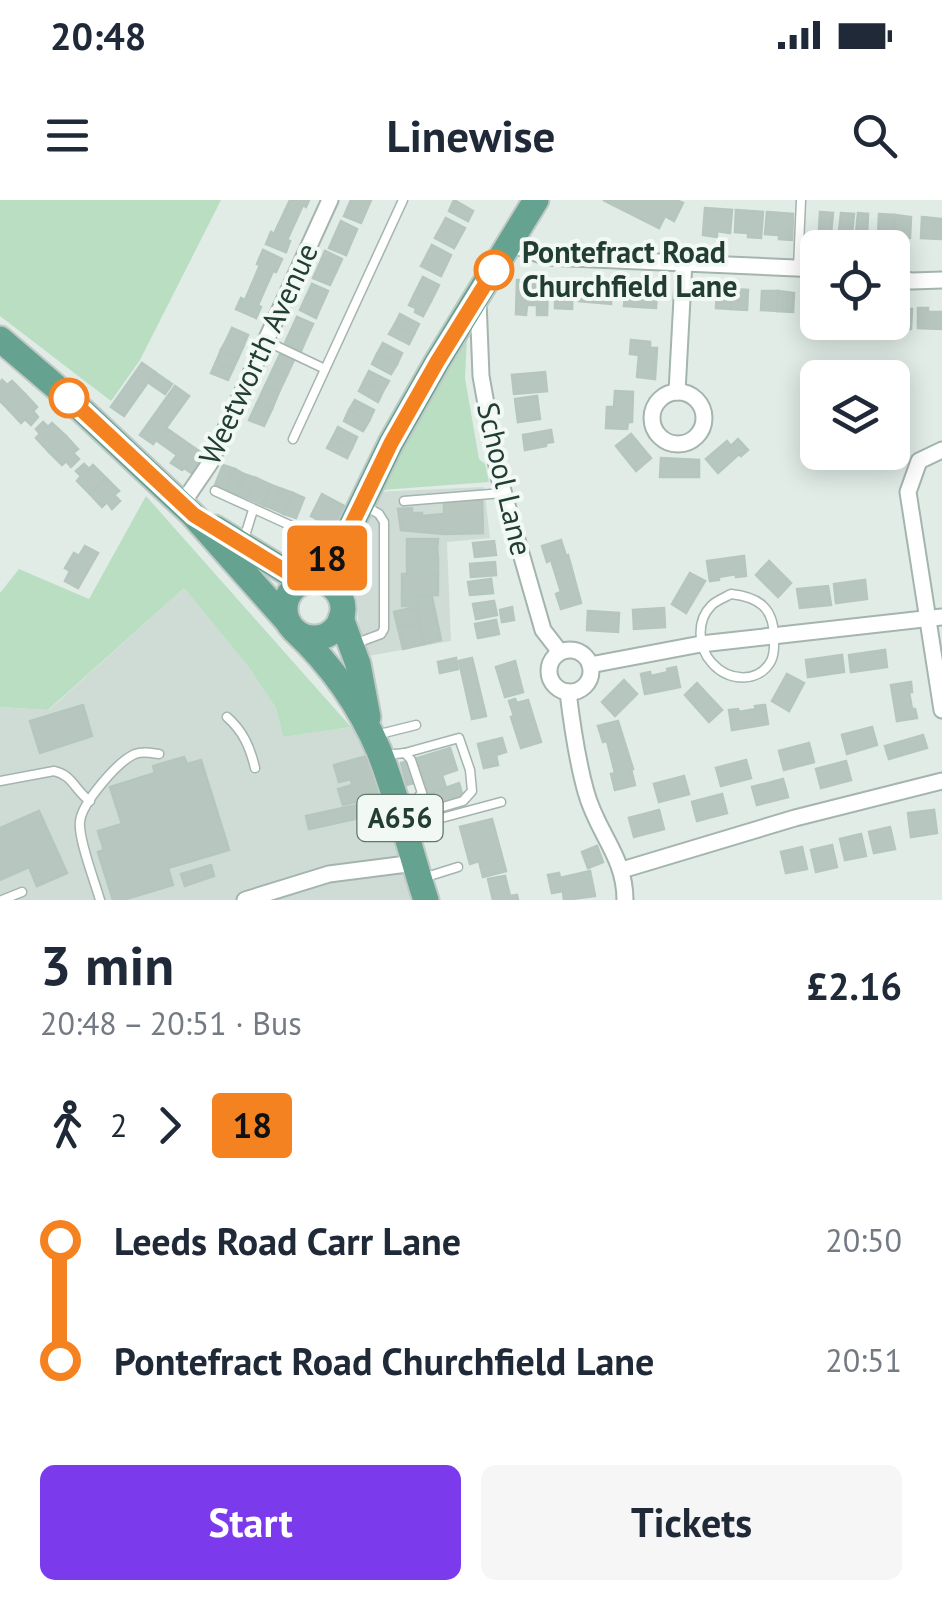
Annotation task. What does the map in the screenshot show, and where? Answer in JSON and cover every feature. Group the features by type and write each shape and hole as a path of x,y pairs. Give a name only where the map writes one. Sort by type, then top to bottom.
{"main road":[{"name":"A656","path":"306,582 348,532 391,443 536,200"},
{"path":"0,340 188,509 292,626 312,638 322,637 337,626 341,608 328,584 306,582 290,592 285,606 292,626"},
{"path":"188,509 306,582"},
{"name":"A656","path":"348,532 340,564 341,608 405,813 420,881"},
{"name":"A656","path":"292,626 336,675 386,749"}],"street":[{"name":"Weetworth Avenue","path":"188,509 330,200"},
{"path":"511,244 547,257 798,268"},
{"path":"677,392 684,261"},
{"path":"910,281 942,280"},
{"name":"School Lane","path":"478,297 481,376 504,492 543,630 560,652 551,662 549,675 556,686 568,692 586,790 597,823 622,870 624,900"},
{"path":"942,450 919,462 908,492 935,618 942,710"},
{"path":"590,665 701,644 935,618"},
{"path":"560,652 578,652 590,665 586,685 568,692"},
{"path":"622,870 795,818 942,781"},
{"path":"245,900 329,874 420,881"}],"lane":[{"path":"293,440 403,200"},
{"path":"798,268 802,200"},
{"path":"266,340 325,369"},
{"path":"215,491 306,533"},
{"path":"404,501 504,492"},
{"path":"352,646 381,634 384,629 384,522 379,514 363,505"},
{"path":"253,510 242,557 261,591"},
{"path":"731,594 750,596 766,608 774,624 770,662 750,678 736,678 720,670 708,660 701,644 701,626 710,606 731,594"},
{"path":"227,717 246,741 255,768"},
{"path":"386,749 416,725"},
{"path":"386,749 462,740 472,790 463,801 426,812 405,813"},
{"path":"100,900 81,816 107,778 129,757 138,752 159,754"},
{"path":"0,780 62,772 90,800"},
{"path":"405,813 501,802"},
{"path":"420,881 458,866"},
{"path":"2,900 22,892"}],"shaded area":[{"path":"484,487 490,538 447,542 451,641 363,657 354,586 355,544 375,492"},
{"path":"184,588 247,665 276,708 283,737 351,727 370,757 414,900 0,900 0,707 49,710"}],"green space":[{"path":"0,200 221,200 140,360 111,401 0,316"},
{"path":"467,336 465,378 479,459 485,464 489,482 382,490 443,374"},
{"path":"146,496 351,727 283,737 276,708 247,665 184,588 48,710 0,707 0,593 19,569 89,599"}],"building":[{"path":"290,200 309,200 287,240 290,241 286,252 266,244"},
{"path":"351,200 371,200 361,223 344,216"},
{"path":"454,200 473,211 468,221 449,211"},
{"path":"603,200 683,203 674,221 665,216 659,228"},
{"path":"705,208 732,210 730,233 717,231 717,237 703,235"},
{"path":"736,210 763,212 761,238 735,232"},
{"path":"767,212 793,214 792,240 765,234"},
{"path":"820,212 833,213 831,230 819,230"},
{"path":"841,213 854,214 852,230 839,230"},
{"path":"858,213 868,214 867,230 856,230"},
{"path":"879,214 895,215 894,230 878,230"},
{"path":"895,215 911,217 910,238 910,230 894,230"},
{"path":"922,217 942,219 942,239 921,238"},
{"path":"446,218 465,228 454,248 435,238"},
{"path":"341,221 357,229 346,255 329,248"},
{"path":"432,245 451,255 441,276 421,266"},
{"path":"263,250 282,259 258,305 261,307 256,318 236,309 241,298 245,300"},
{"path":"325,251 342,259 336,272 319,265"},
{"path":"319,265 336,272 330,285 313,278"},
{"path":"423,277 439,285 431,301 415,293"},
{"path":"517,280 548,282 547,315 537,315 537,305 527,305 526,315 516,314"},
{"path":"555,281 573,281 572,309 555,308"},
{"path":"580,282 612,284 611,304 579,301"},
{"path":"312,284 328,291 322,304 306,297"},
{"path":"626,286 657,289 656,308 624,306"},
{"path":"717,288 732,289 731,309 716,308"},
{"path":"732,289 748,290 747,310 731,309"},
{"path":"762,291 778,291 777,311 761,310"},
{"path":"778,291 794,293 793,312 777,311"},
{"path":"415,293 431,301 423,316 409,305"},
{"path":"306,297 322,304 316,318 300,310"},
{"path":"918,308 942,312 942,329 918,328"},
{"path":"400,314 419,324 414,334 395,324"},
{"path":"297,317 313,324 307,337 291,330"},
{"path":"395,324 414,334 409,344 389,334"},
{"path":"232,328 248,335 243,347 227,339"},
{"path":"291,330 307,337 301,351 285,343"},
{"path":"227,339 243,347 238,358 221,350"},
{"path":"631,340 650,342 650,348 657,348 655,379 637,377 639,355 630,354"},
{"path":"383,343 402,353 397,364 377,354"},
{"path":"221,350 238,358 233,369 216,362"},
{"path":"281,352 295,358 287,375 273,369"},
{"path":"377,354 397,364 391,374 372,364"},
{"path":"216,362 233,369 228,380 211,373"},
{"path":"142,363 155,372 124,416 111,407"},
{"path":"273,369 287,375 279,392 265,386"},
{"path":"369,371 389,381 383,391 364,381"},
{"path":"545,372 547,391 514,394 512,375"},
{"path":"156,373 172,384 165,394 149,383"},
{"path":"2,380 7,385 12,381 25,394 9,410 0,401"},
{"path":"364,381 383,391 378,402 359,391"},
{"path":"175,386 189,396 166,428 209,458 196,476 171,463 177,455 156,440 153,444 140,435"},
{"path":"265,386 279,392 272,409 257,403"},
{"path":"615,391 633,392 632,422 628,422 627,429 606,428 607,407 614,407"},
{"path":"25,394 37,407 33,411 38,417 31,425 25,419 21,423 9,410"},
{"path":"537,396 540,419 518,422 515,399"},
{"path":"355,400 374,410 369,421 349,410"},
{"path":"257,403 272,409 264,426 249,420"},
{"path":"349,410 369,421 363,431 344,421"},
{"path":"43,422 48,427 52,423 66,436 49,452 36,438 40,434 36,429"},
{"path":"338,427 357,437 352,448 333,437"},
{"path":"551,430 553,442 525,450 523,435"},
{"path":"631,434 651,458 636,471 616,446"},
{"path":"66,436 78,449 73,453 79,459 71,467 66,461 62,465 49,452"},
{"path":"333,437 352,448 347,458 327,448"},
{"path":"738,439 748,450 718,473 706,459 727,441 731,446"},
{"path":"661,458 699,460 699,477 660,477"},
{"path":"84,464 89,469 93,465 106,478 90,494 77,481 81,476 76,471"},
{"path":"223,465 235,469 226,490 215,485"},
{"path":"235,469 244,474 236,494 226,490"},
{"path":"244,474 256,478 247,498 236,494"},
{"path":"106,478 119,491 114,495 120,501 112,509 107,502 102,507 90,494"},
{"path":"256,478 271,485 263,505 247,498"},
{"path":"271,485 282,489 273,509 263,505"},
{"path":"282,489 293,493 284,514 273,509"},
{"path":"293,493 304,498 296,518 284,514"},
{"path":"322,494 348,508 336,530 311,516"},
{"path":"482,498 483,533 401,530 398,509 412,508 412,513 422,516 444,514 444,501"},
{"path":"407,539 438,539 437,549 407,549"},
{"path":"561,540 581,603 561,609 556,594 561,592 542,546"},
{"path":"494,541 496,555 475,557 473,543"},
{"path":"85,546 98,553 78,588 65,581 70,571 65,568 74,553 79,556"},
{"path":"407,549 437,549 438,558 407,558"},
{"path":"744,556 746,576 736,574 710,581 707,561"},
{"path":"407,558 438,558 438,565 407,565"},
{"path":"769,561 791,583 778,597 756,575"},
{"path":"495,562 496,575 471,577 470,564"},
{"path":"407,565 438,565 438,574 407,574"},
{"path":"690,573 705,581 686,613 672,604"},
{"path":"402,574 438,574 438,595 402,595"},
{"path":"491,579 493,593 470,595 468,582"},
{"path":"865,580 867,599 836,603 834,584"},
{"path":"828,586 831,605 800,608 797,589"},
{"path":"402,595 418,595 418,606 402,606"},
{"path":"418,597 432,597 441,640 424,644 416,607"},
{"path":"494,601 497,615 476,619 473,604"},
{"path":"416,607 419,623 398,628 394,612"},
{"path":"512,607 514,620 502,622 500,610"},
{"path":"664,608 665,627 634,629 633,610"},
{"path":"588,611 619,613 618,632 587,630"},
{"path":"496,620 499,634 478,638 475,624"},
{"path":"419,623 424,644 403,649 398,628"},
{"path":"885,650 887,667 851,672 849,655"},
{"path":"842,655 844,672 808,677 806,660"},
{"path":"456,658 458,669 440,673 438,662"},
{"path":"472,658 486,716 472,719 459,661"},
{"path":"515,661 523,692 505,697 496,667"},
{"path":"676,667 680,687 645,694 641,674 650,672 651,676"},
{"path":"787,674 804,683 789,711 772,701"},
{"path":"624,680 637,694 615,716 602,702"},
{"path":"911,682 909,692 917,718 897,721 891,685"},
{"path":"697,683 722,710 709,722 685,695"},
{"path":"515,699 517,703 528,700 541,742 521,748 509,701"},
{"path":"83,705 92,736 40,753 30,721"},
{"path":"765,705 768,724 732,730 729,710 739,712"},
{"path":"618,721 635,785 615,790 607,741 603,742 598,726"},
{"path":"872,727 877,745 847,754 842,735"},
{"path":"923,735 927,748 889,759 885,746"},
{"path":"502,738 506,752 496,755 498,765 484,768 478,744"},
{"path":"809,743 814,762 784,770 779,751"},
{"path":"450,748 457,770 442,775 447,791 429,797 424,780 407,785 401,763"},
{"path":"367,756 378,796 343,805 338,789 352,785 351,779 339,782 334,765"},
{"path":"184,757 187,764 201,760 229,850 168,868 173,885 113,900 98,852 104,850 98,831 122,824 110,787 155,773 153,766"},
{"path":"746,760 751,778 721,786 716,768"},
{"path":"846,761 851,780 821,788 816,769"},
{"path":"684,776 689,794 659,802 654,784"},
{"path":"783,779 788,797 757,805 752,787"},
{"path":"459,783 463,797 430,809 425,795"},
{"path":"722,794 727,813 697,821 692,802"},
{"path":"371,802 373,815 309,829 306,816"},
{"path":"659,810 664,829 634,837 629,818"},
{"path":"934,810 937,833 911,837 908,813"},
{"path":"39,811 67,873 37,886 29,867 0,880 0,828"},
{"path":"492,819 506,871 483,877 479,861 470,864 460,827"},
{"path":"890,827 895,849 874,853 869,832"},
{"path":"861,834 866,856 845,860 840,839"},
{"path":"832,845 837,867 816,872 811,850"},
{"path":"597,846 603,862 588,868 582,852"},
{"path":"802,847 807,869 786,873 781,852"},
{"path":"211,865 214,876 185,886 181,874"},
{"path":"590,871 595,896 564,900 563,891 552,893 548,875 559,873 560,878"},
{"path":"505,876 510,896 517,895 518,900 493,900 488,879"}],"bus line":[{"name":"18","path":"69,398 194,515 303,582 308,581 348,532 391,443 494,270"}],"place":[{"name":"Pontefract Road Churchfield Lane","path":"494,270"}]}
